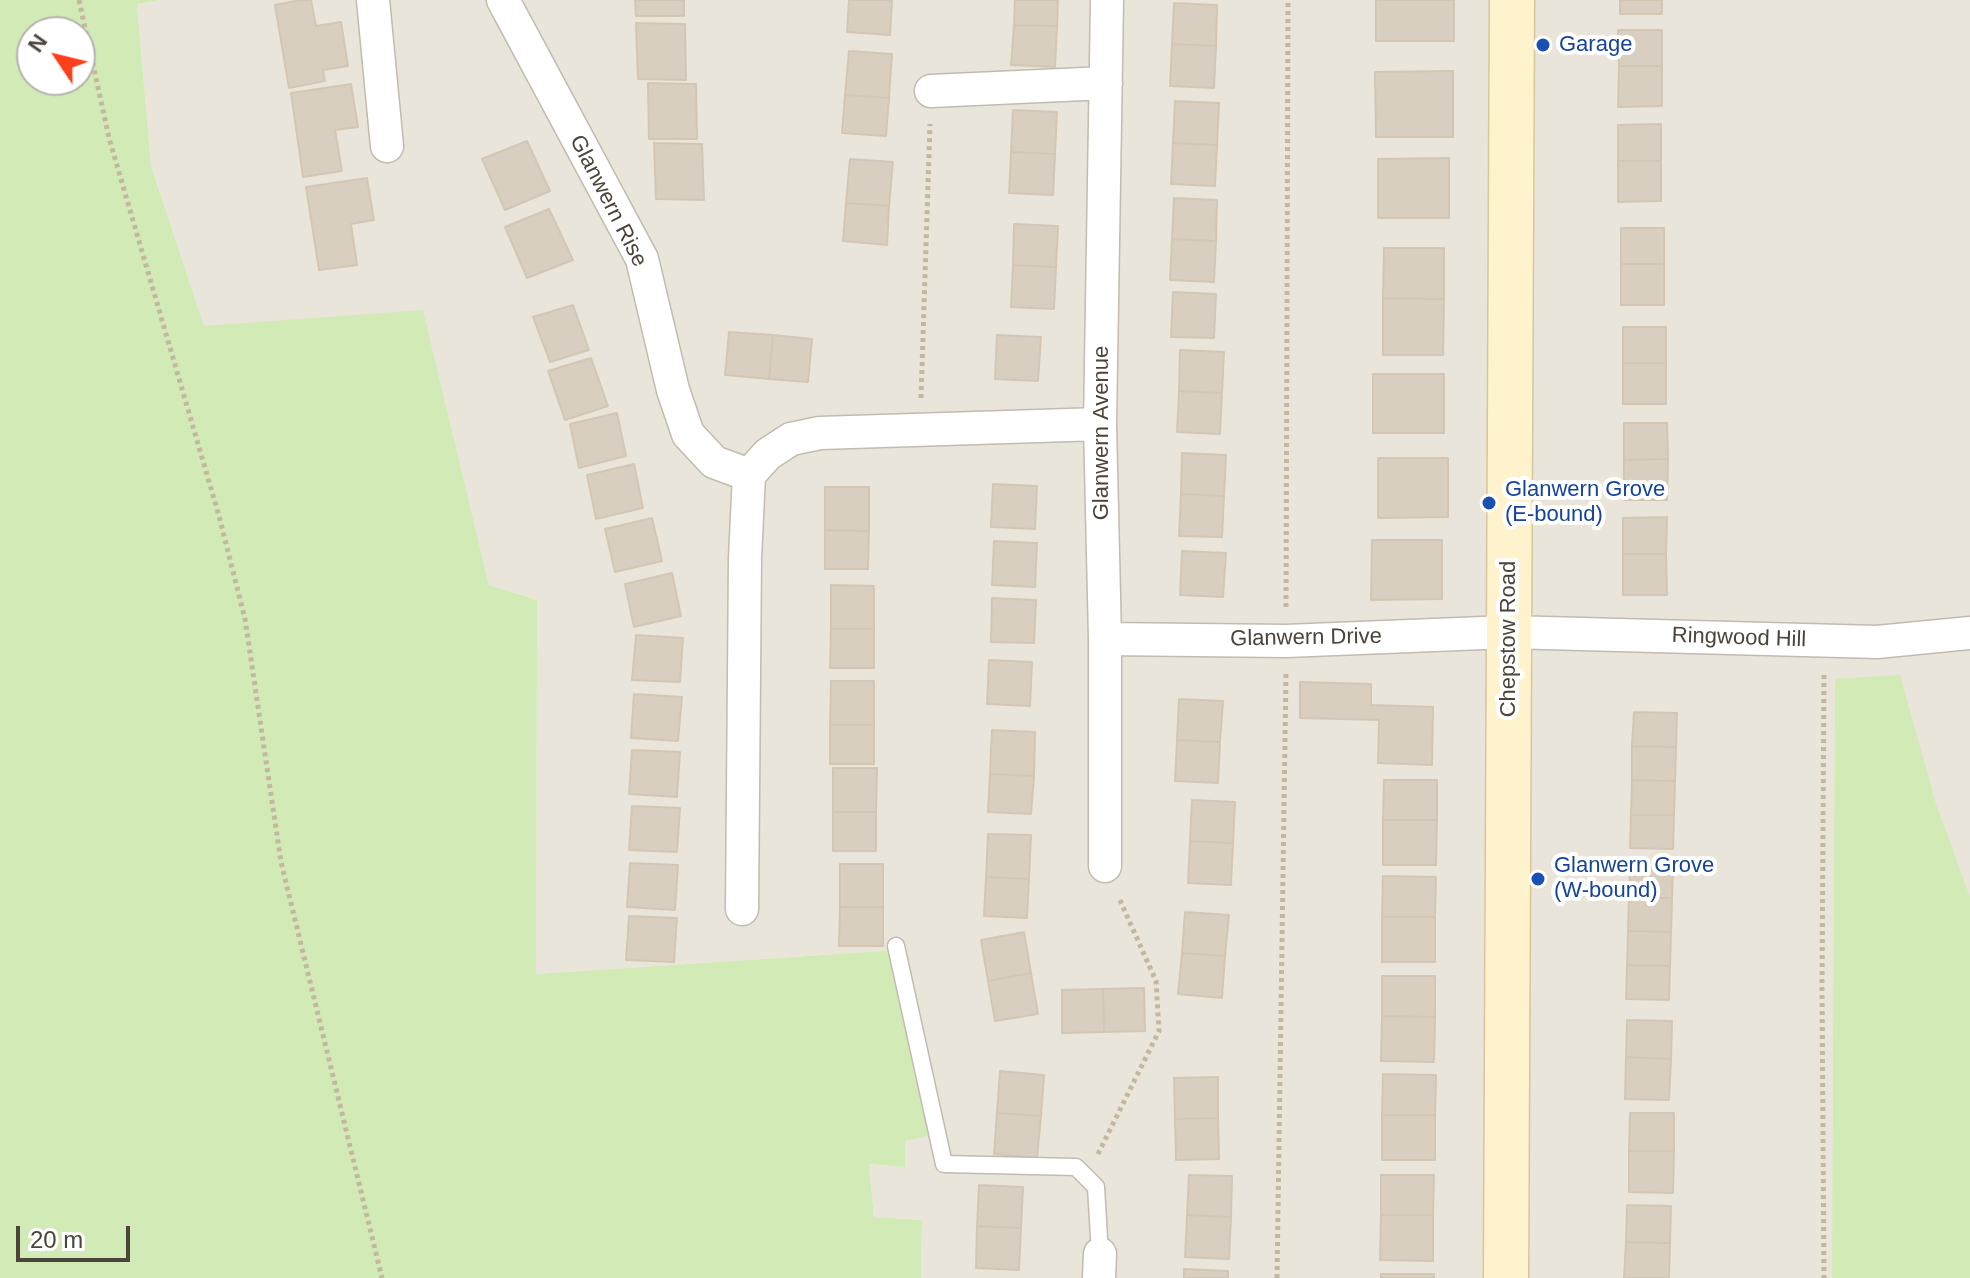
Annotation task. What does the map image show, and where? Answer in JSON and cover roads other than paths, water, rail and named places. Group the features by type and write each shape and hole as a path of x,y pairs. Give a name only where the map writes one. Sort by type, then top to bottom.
{"main road":[{"name":"Chepstow Road","path":"1506,1278 1512,0"}],"street":[{"path":"373,0 387,146"},
{"name":"Glanwern Rise","path":"503,0 642,259 673,390 688,434 714,462 749,475"},
{"name":"Glanwern Avenue","path":"1105,866 1105,639 1100,424 1107,0"},
{"path":"931,91 1106,83"},
{"path":"742,909 745,558 749,475 768,454 791,439 820,433 1100,424"},
{"name":"Glanwern Drive","path":"1105,639 1286,641 1508,632"},
{"name":"Ringwood Hill","path":"1508,632 1877,642 1970,633"}],"lane":[{"path":"896,946 944,1164 1076,1167 1096,1187 1100,1266"}],"place":[{"name":"Garage","path":"1543,45"},
{"name":"Glanwern Grove (E-bound)","path":"1489,503"},
{"name":"Glanwern Grove (W-bound)","path":"1538,879"}]}
